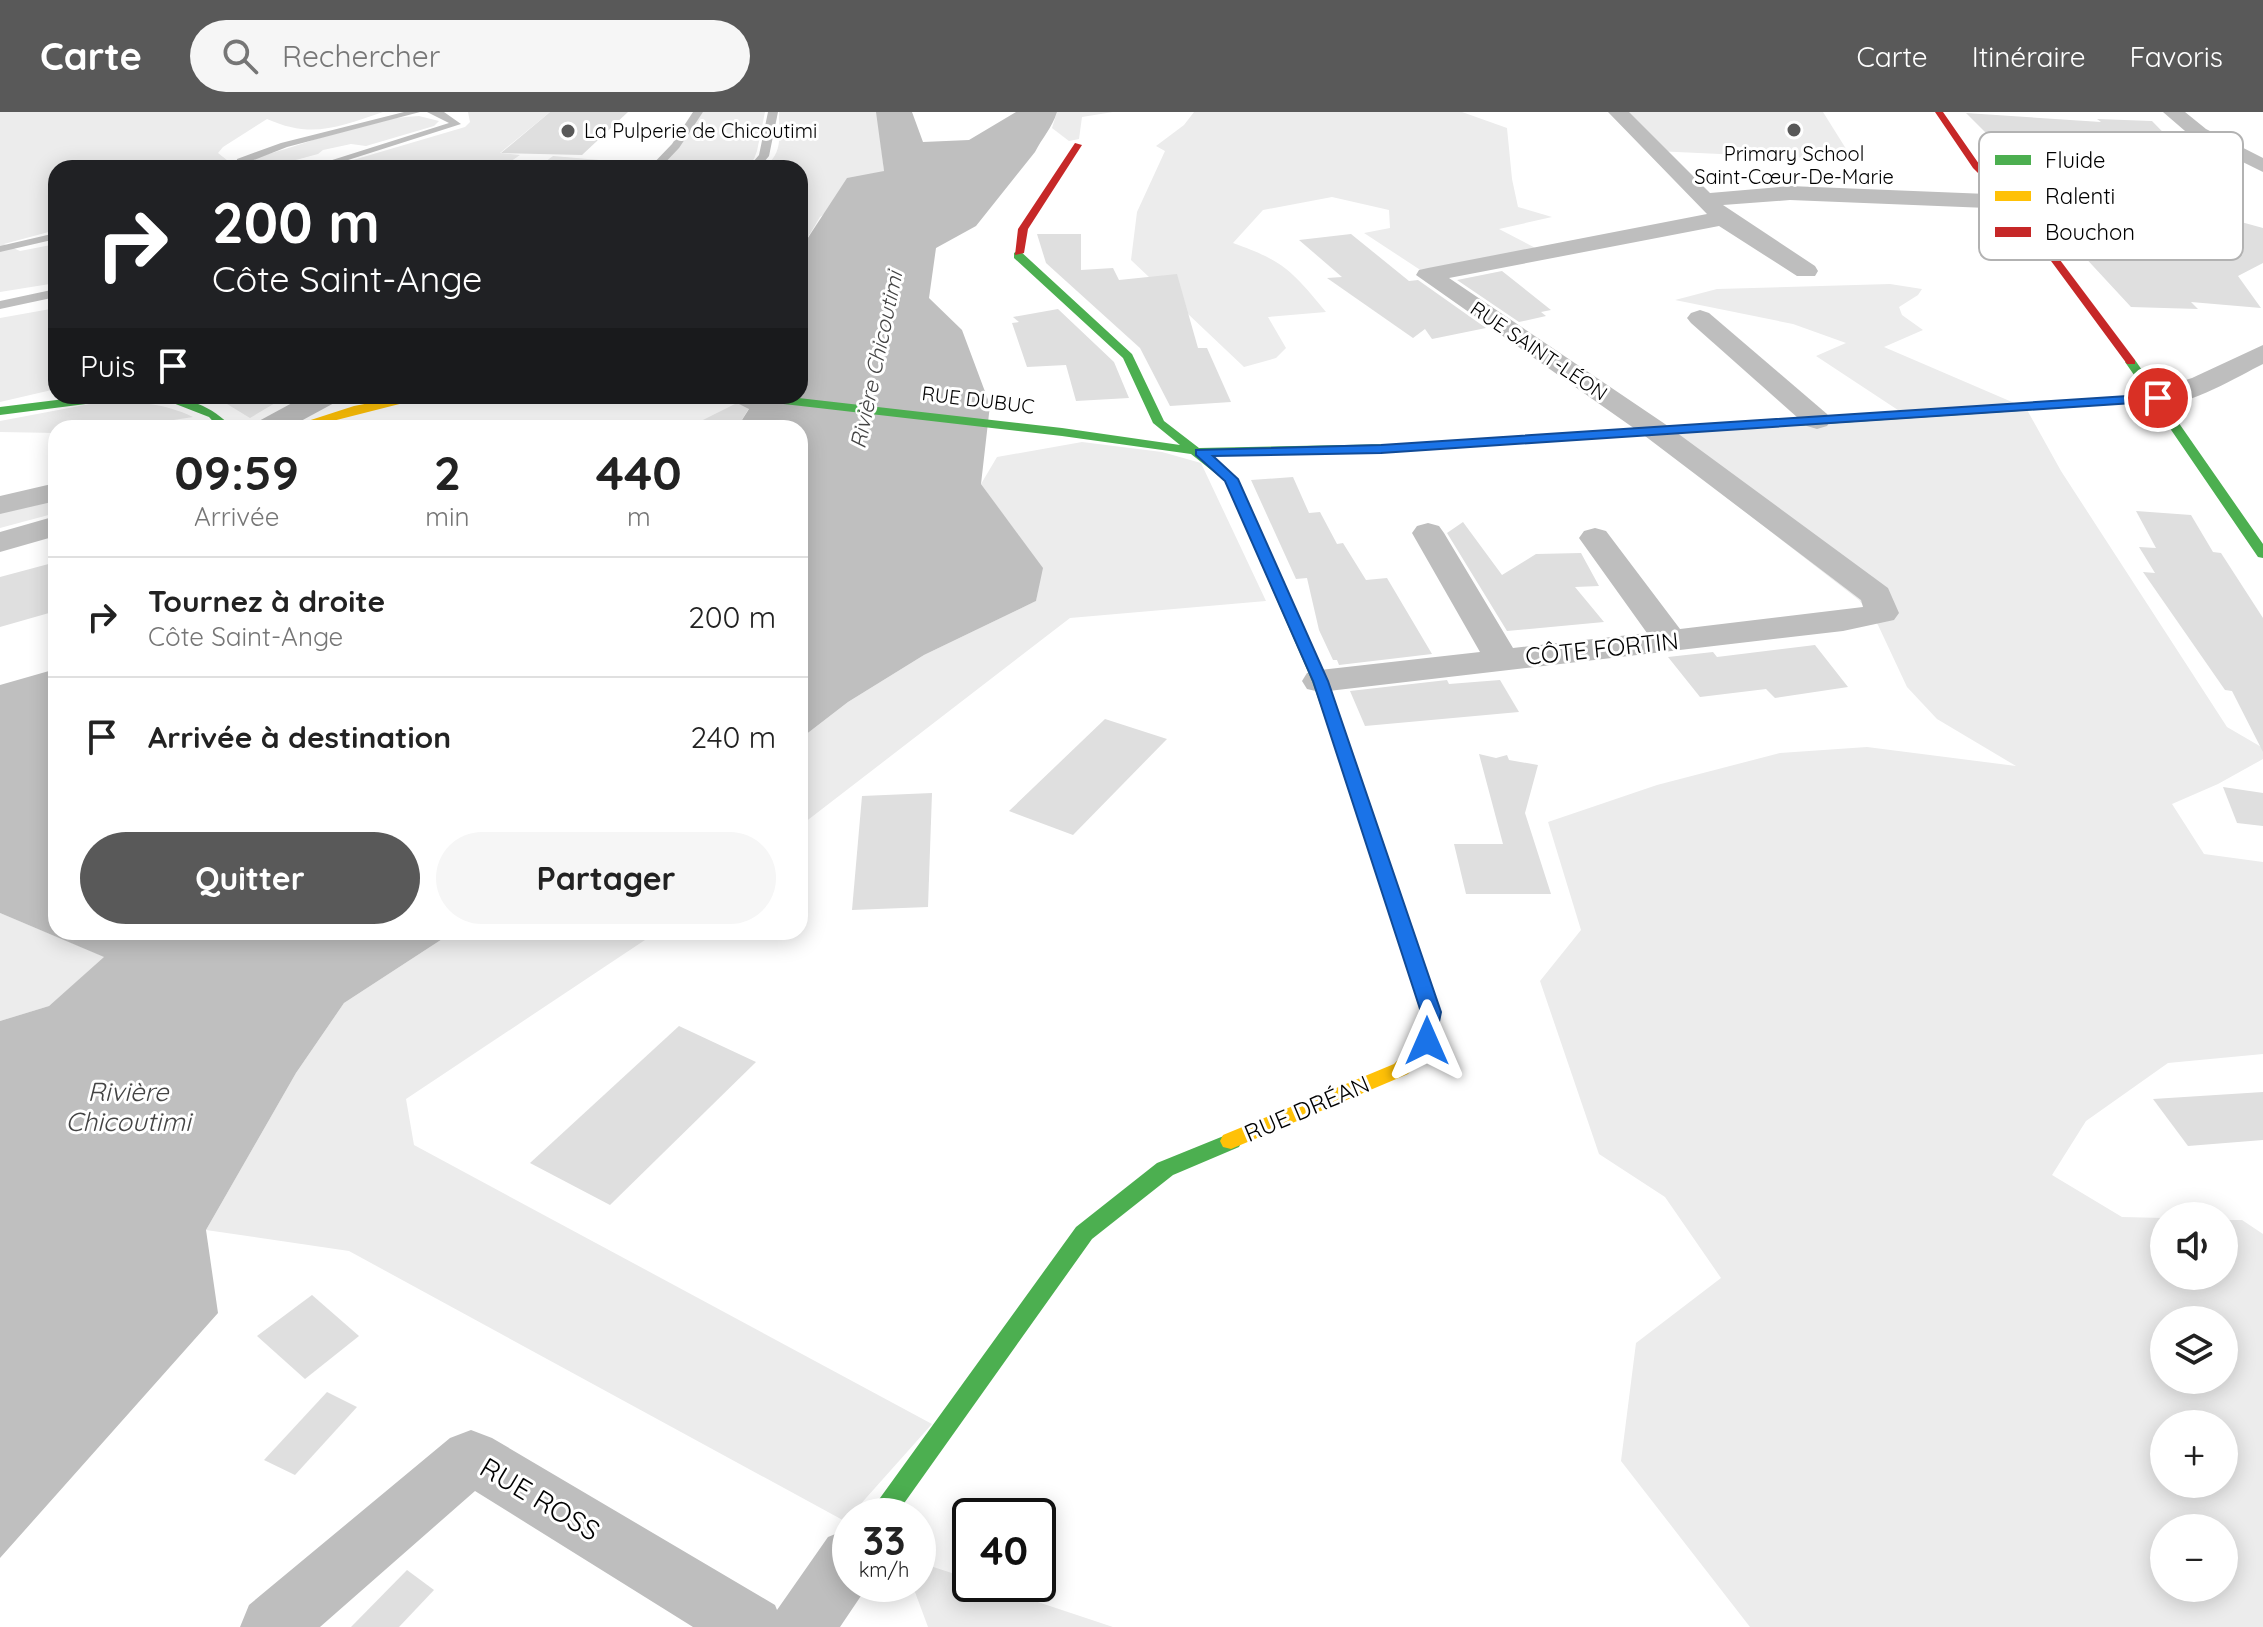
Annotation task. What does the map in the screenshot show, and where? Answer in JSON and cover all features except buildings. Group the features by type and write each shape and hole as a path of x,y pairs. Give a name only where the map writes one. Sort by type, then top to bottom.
{"street":[{"path":"1618,112 1712,209 1806,271"},
{"path":"1939,112 1979,169"},
{"path":"2173,112 2198,132"},
{"name":"RUE DRÉAN","path":"893,1498 1084,1233 1165,1169 1401,1069 1427,1041 1431,1012 1320,681 1231,479 1201,452 1159,423 1128,356 1018,256 1023,229 1078,145"},
{"path":"2243,154 2263,145"},
{"path":"2243,155 2263,166"},
{"path":"1712,209 1790,193 1979,201"},
{"name":"RUE SAINT-LÉON","path":"1712,209 1428,275 1655,430 1876,595 1882,613"},
{"path":"2055,260 2158,398 2263,554"},
{"path":"1700,318 1817,420"},
{"path":"2158,398 2202,384 2263,353"},
{"name":"RUE DUBUC","path":"808,403 1062,432 1201,452 1381,449 2158,398"},
{"path":"0,411 55,404"},
{"path":"184,404 213,414 219,420"},
{"path":"282,420 311,404"},
{"path":"320,420 384,404"},
{"path":"0,505 48,494"},
{"path":"0,542 48,528"},
{"path":"1428,533 1502,660"},
{"path":"1595,538 1672,642"},
{"name":"CÔTE FORTIN","path":"1320,681 1672,642 1843,621 1882,613"},
{"name":"RUE ROSS","path":"272,1627 471,1457 752,1627"},
{"path":"802,1627 832,1584"}],"lane":[{"path":"243,160 284,145 415,112"},
{"path":"338,160 456,124 432,112"},
{"path":"662,160 676,146 698,112"},
{"path":"760,160 764,156 773,112"},
{"path":"0,249 48,238"},
{"path":"0,305 48,295"}],"shaded area":[{"path":"0,112 383,112 338,126 312,130 267,119 223,147 218,153 227,160 48,160 48,232 4,244 20,251 48,246 48,284 0,292"},
{"path":"468,112 550,112 500,153 520,155 513,160 353,160 465,127 470,122"},
{"path":"703,112 765,112 753,160 666,160"},
{"path":"779,112 877,112 884,171 820,217 808,237 808,160 772,160 779,136"},
{"path":"1057,112 1113,112 1082,117 1079,139 1069,141 1052,128"},
{"path":"1194,112 1462,112 1507,128 1518,207 1552,217 1499,229 1543,252 1428,275 1364,233 1390,228 1389,210 1332,197 1263,210 1233,243 1286,269 1326,312 1268,317 1286,348 1276,358 1244,367 1131,260 1137,212 1165,151 1156,146 1184,125"},
{"name":"Primary School Saint-Cœur-De-Marie","path":"1618,112 1823,112 1853,160 1655,151"},
{"path":"419,116 439,121 434,126 366,146 351,144 296,160 251,160 356,127"},
{"path":"553,156 600,160 548,160"},
{"path":"1890,284 1922,289 1899,307 1902,315 1923,330 1884,347 2026,408 2061,471 2227,727 2263,748 2263,759 2218,784 2172,804 2204,854 2263,862 2263,1054 2168,1063 2086,1121 2052,1175 2122,1217 2150,1218 2150,1290 2238,1290 2238,1220 2263,1234 2263,1627 1750,1627 1621,1461 1636,1343 1721,1278 1665,1197 1599,1154 1540,981 1581,930 1548,822 1657,785 1780,753 1867,747 2016,766 1937,719 1907,687 1878,625 1859,600 1646,435 1907,416 1816,356 1846,343 1793,324 1675,300 1717,289"},
{"path":"48,309 48,391 0,402 0,318"},
{"path":"90,404 147,404 193,417 174,420 48,420 48,433 0,432 0,421"},
{"path":"227,404 274,404 250,418"},
{"path":"735,404 749,408 742,420 703,420"},
{"path":"1082,442 1162,452 1201,463 1266,601 1070,618 808,820 808,733 848,702 924,655 1036,601 1042,568 981,484 997,457"},
{"path":"48,496 48,515 0,528 0,507"},
{"path":"0,913 48,933 48,940 64,940 105,957 49,1006 0,1021"},
{"path":"441,940 645,940 406,1099 414,1145 932,1424 866,1498 832,1498 832,1514 349,1251 206,1230 296,1073 344,1003"},
{"path":"936,1568 952,1573 952,1602 1038,1602 1113,1627 928,1627 919,1602 936,1602"}],"water":[{"name":"Rivière Chicoutimi","path":"876,112 912,112 923,142 969,140 1016,112 1057,112 1035,152 976,226 936,248 929,298 962,330 990,405 981,484 1043,568 1036,601 924,655 848,702 808,733 808,420 742,420 749,409 739,404 808,404 808,238 847,178 884,171"},
{"name":"Rivière Chicoutimi","path":"48,671 48,933 0,913 0,685"},
{"name":"Rivière Chicoutimi","path":"64,940 441,940 344,1003 296,1073 206,1230 218,1313 0,1558 0,1021 49,1006 104,957"}],"traffic: fast":[{"path":"1019,253 1018,256 1128,356 1159,423 1231,479 1320,681 1339,736"},
{"path":"2131,362 2263,554"},
{"path":"1794,422 2158,398"},
{"path":"808,403 1062,432 1201,452 1394,448"},
{"path":"0,411 55,404"},
{"path":"184,404 213,414 219,420"},
{"path":"893,1498 1084,1233 1165,1169 1231,1141"}],"traffic: slow":[{"path":"320,420 384,404"},
{"path":"1231,1141 1401,1069 1427,1041 1431,1012 1339,736"}],"traffic: jam":[{"path":"1939,112 1979,169"},
{"path":"1019,253 1023,229 1078,145"},
{"path":"2055,260 2131,362"},
{"path":"1394,448 1794,422"}],"place":[{"name":"Primary School Saint-Cœur-De-Marie","path":"1794,130"},
{"name":"La Pulperie de Chicoutimi","path":"568,131"}],"route":[{"path":"1427,1041 1431,1012 1320,681 1231,479 1201,452 1381,449 2158,398"}]}
